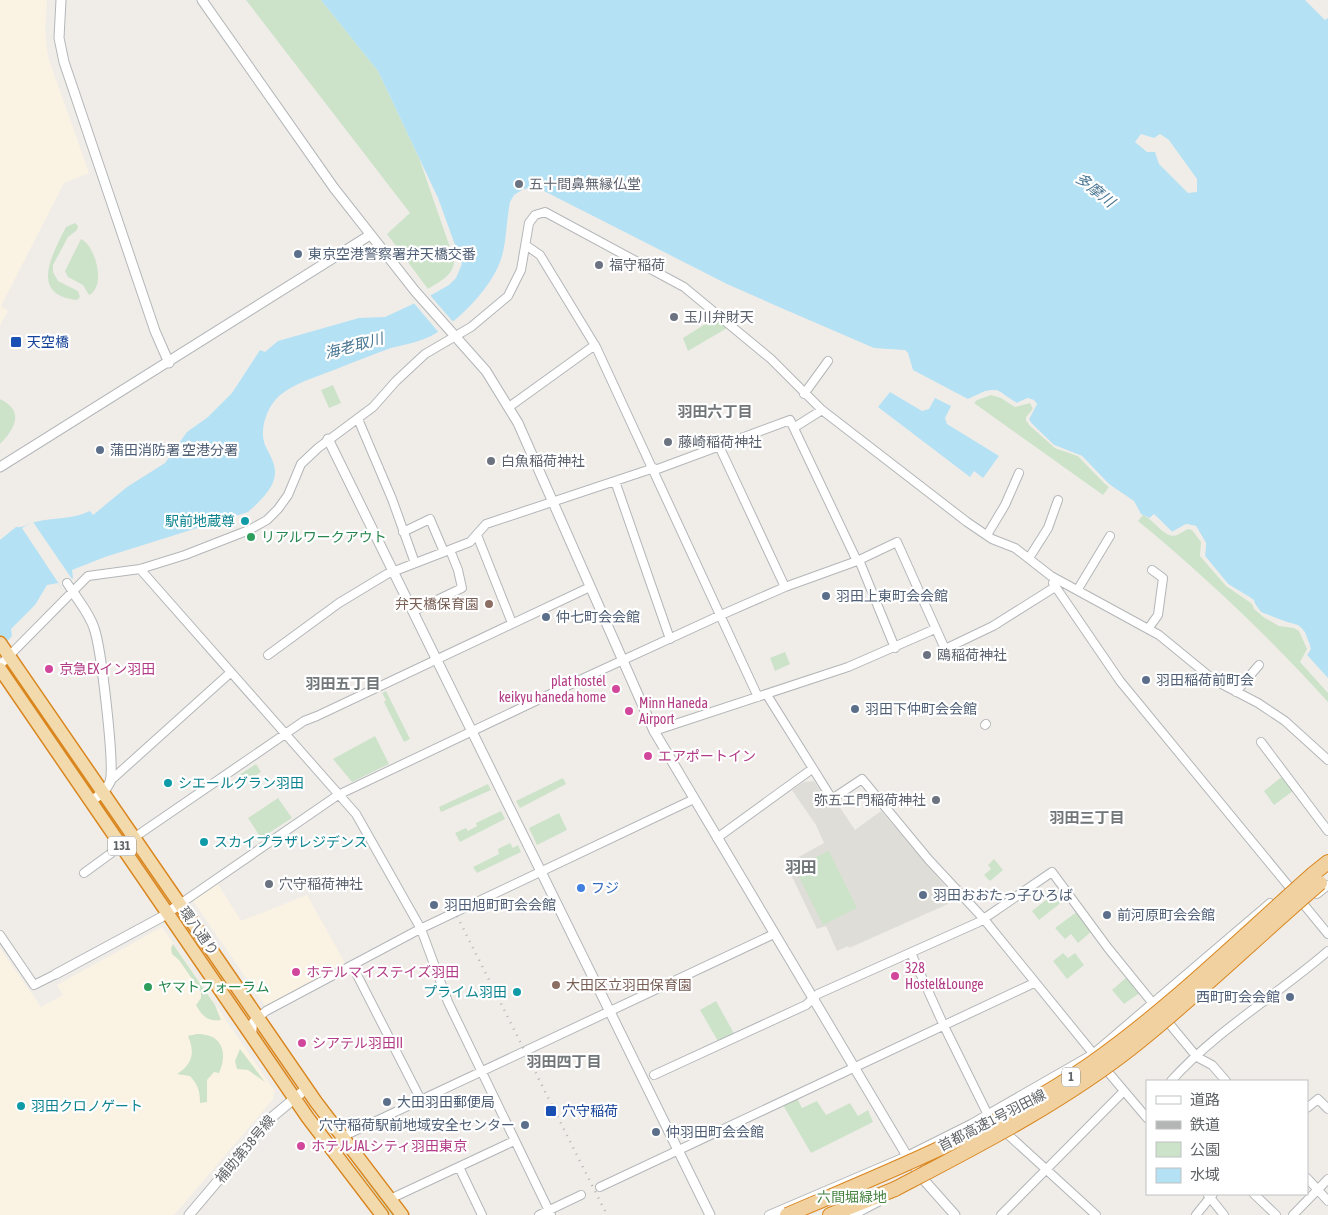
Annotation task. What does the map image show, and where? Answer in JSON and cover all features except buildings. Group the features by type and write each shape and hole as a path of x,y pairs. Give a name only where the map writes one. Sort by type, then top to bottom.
{"highway":[{"name":"環八通り","path":"3,653 104,793 307,1088 402,1215"},
{"name":"環八通り","path":"0,669 294,1097 382,1215"},
{"path":"1322,880 1328,862"},
{"name":"首都高速1号羽田線","path":"787,1215 886,1172 1001,1117 1090,1064 1322,880"},
{"name":"首都高速1号羽田線","path":"852,1215 895,1189 1009,1128 1095,1074 1135,1045 1322,880"},
{"path":"804,1215 886,1172"},
{"path":"830,1215 895,1189"}],"street":[{"path":"61,0 59,38 64,62 158,339 168,363"},
{"path":"202,0 370,235 415,291 486,371 509,407 621,661 654,731 907,1156 923,1179 955,1215"},
{"path":"3,653 73,592 88,576 140,569 185,555 249,530 267,520 288,495 301,464 328,439 358,419 425,354 453,335 479,321 508,296 521,270 527,246 528,228 533,217 542,212 552,215 684,287 771,359 822,410 987,535 1014,548 1051,576 1078,589 1148,629 1182,652 1214,680 1258,703 1285,721 1328,760"},
{"path":"0,467 370,235"},
{"path":"527,246 540,255 595,345 722,615 758,697"},
{"path":"509,407 595,345"},
{"path":"804,394 828,361"},
{"path":"795,427 822,410"},
{"path":"358,419 414,563"},
{"path":"268,655 339,603 394,570 470,542 486,524 553,504 790,420 858,560 895,648"},
{"path":"328,439 542,870 710,1215"},
{"path":"719,446 785,587"},
{"path":"987,535 1019,473"},
{"path":"615,481 670,639"},
{"path":"1029,558 1048,528 1058,500"},
{"path":"403,532 430,518 458,570 462,588 414,611"},
{"path":"477,535 512,623"},
{"path":"1078,589 1110,536"},
{"path":"0,935 34,985 180,904 338,795 472,730 722,615 785,587 858,560 897,542 945,650 993,626 1054,587"},
{"path":"140,569 356,814 421,929 448,1002 480,1072 550,1213"},
{"path":"1148,629 1158,615 1163,578 1152,570"},
{"path":"1051,576 1054,587 1120,681 1328,934"},
{"path":"67,583 94,626 99,645 110,781"},
{"path":"134,837 304,721 590,587"},
{"path":"654,731 840,670 936,629"},
{"path":"1236,692 1259,665"},
{"path":"91,801 104,793 110,781 230,673"},
{"path":"767,694 832,799 862,780 929,860 983,918 1034,983 1146,1115"},
{"path":"1262,742 1328,831"},
{"path":"717,838 812,769"},
{"path":"252,1036 251,1026 258,1017 352,965 542,870 694,799"},
{"path":"84,873 121,846"},
{"path":"769,1215 907,1156 987,1115 1093,1054 1328,855"},
{"path":"654,1076 806,1005 812,998 983,918 1052,872 1108,948 1155,1003 1197,1057 1212,1065 1225,1080"},
{"path":"852,1215 923,1179 1006,1132 1107,1070 1230,971 1304,905 1322,880"},
{"path":"342,1137 774,934"},
{"path":"1173,1080 1238,1019 1301,974 1328,951"},
{"path":"911,953 987,1115 1096,1215"},
{"path":"352,965 421,1100"},
{"path":"600,1186 1034,983"},
{"name":"補助第38号線","path":"189,1215 271,1118 307,1088"},
{"path":"1001,1215 1124,1090"},
{"path":"1308,1107 1318,1099 1328,1109"},
{"path":"390,1199 514,1141"},
{"path":"458,1167 482,1215"},
{"path":"1308,1179 1328,1201"},
{"path":"1293,1215 1328,1179"},
{"path":"1196,1215 1210,1195 1224,1215"},
{"path":"1255,1195 1276,1215"},
{"path":"539,1215 550,1213 581,1196"}],"shaded area":[{"path":"0,0 47,0 45,30 48,57 89,173 64,183 1,306 8,311 0,325"},
{"path":"814,781 829,804 835,800 855,830 881,811 957,900 849,948 848,946 837,951 826,926 817,929 786,864 824,843 816,825 792,790 804,782"},
{"path":"216,881 241,921 307,895 346,965 266,1007 191,898"},
{"name":"羽田クロノゲート","path":"162,927 274,1090 273,1099 174,1215 0,1215 0,948 41,1007 63,995 57,985"}],"green space":[{"path":"246,0 321,0 378,71 419,158 454,259 452,269 442,280 428,289 387,234 410,213"},
{"path":"75,223 78,226 77,230 68,237 53,265 53,272 58,281 78,291 80,297 77,300 62,296 53,290 49,282 48,271 55,249 66,227"},
{"path":"81,239 91,249 97,266 97,283 89,295 83,285 68,277 65,271"},
{"path":"715,318 727,328 688,351 683,338"},
{"path":"333,385 341,403 329,408 321,390"},
{"path":"991,395 1001,398 1015,407 1030,403 1033,409 1026,417 1026,421 1055,448 1078,456 1109,487 1103,495 974,403"},
{"path":"0,399 13,409 15,420 10,432 0,444"},
{"path":"1143,515 1168,535 1173,536 1188,529 1192,530 1201,542 1200,556 1226,586 1251,603 1262,616 1279,626 1294,628 1299,631 1307,649 1300,662 1328,693 1328,702 1236,608 1138,521"},
{"path":"785,652 790,664 775,671 770,658"},
{"path":"10,668 93,788 9,669"},
{"path":"386,691 410,739 404,742 384,702 386,700 382,693"},
{"path":"375,736 389,764 352,782 333,759"},
{"path":"256,764 261,772 245,783 239,775"},
{"path":"1283,776 1293,791 1274,805 1264,791"},
{"path":"563,778 566,784 520,808 516,801"},
{"path":"488,784 491,790 441,812 439,807"},
{"path":"278,798 292,818 261,838 248,818"},
{"path":"501,811 505,819 460,842 455,833 466,828 468,831 477,826 476,823"},
{"path":"559,813 567,830 537,845 529,828"},
{"path":"510,843 513,848 518,845 521,852 477,873 473,867 499,854 498,849"},
{"path":"829,851 857,908 823,925 794,867"},
{"path":"994,859 1003,870 990,881 984,875 991,869 988,865"},
{"path":"1060,889 1067,898 1039,920 1032,911"},
{"path":"1078,911 1092,931 1078,943 1071,934 1065,939 1055,928"},
{"path":"173,944 215,1005 221,1020 209,1019 198,1009 196,1005 201,998 201,992 179,960 172,954 171,948"},
{"path":"1063,953 1068,958 1075,953 1084,965 1067,979 1053,961"},
{"path":"1128,976 1141,992 1124,1004 1112,990"},
{"path":"716,1001 735,1035 719,1043 700,1010"},
{"path":"197,1034 213,1037 218,1041 223,1052 222,1066 219,1073 214,1072 207,1080 207,1102 200,1103 198,1088 193,1079 190,1076 177,1074 186,1066 191,1057 192,1052 188,1036"},
{"path":"240,1049 265,1082 248,1070 237,1069 235,1061"},
{"path":"797,1098 802,1108 817,1101 826,1115 850,1103 858,1116 868,1110 873,1122 811,1153 783,1105"},
{"path":"314,1110 394,1215 391,1215"}],"water":[{"path":"321,0 1305,0 1325,20 1328,18 1328,678 1307,655 1310,645 1302,628 1261,612 1251,598 1228,584 1205,556 1206,543 1196,526 1186,524 1172,532 1156,516 1153,515 1150,518 1141,514 1134,501 1106,482 1082,456 1054,445 1031,423 1029,419 1037,404 1028,398 1017,403 997,390 985,391 968,399 913,370 908,353 905,350 874,348 779,307 727,284 544,191 532,188 524,189 520,182 517,184 522,190 514,195 510,202 504,247 495,273 479,296 458,317 435,334 424,339 391,348 305,381 291,387 279,396 268,412 263,432 265,445 274,465 274,479 265,495 248,512 105,557 72,570 73,578 61,587 58,583 47,585 35,605 11,629 12,636 0,650 0,540 16,527 42,520 77,516 90,511 93,515 127,487 165,463 187,432 208,417 232,393 260,350 265,352 278,341 359,318 385,317 426,298 449,285 456,278 462,264 438,198 378,71","holes":["1141,134 1154,138 1160,134 1169,140 1197,179 1197,192 1188,193 1159,164 1155,152 1147,152 1135,142"]},
{"path":"890,392 922,411 929,409 935,398 951,406 945,418 947,424 999,456 983,478 974,471 970,477 878,407"}],"pier":[{"path":"429,294 454,323 440,334 413,302"},
{"path":"990,390 1001,392 1012,402 1017,403 1028,398 1034,400 1037,404 1029,419 1031,423 1054,445 1082,456 1111,486 1109,487 1104,483 1078,456 1055,448 1029,425 1027,419 1033,408 1033,402 1028,400 1016,405 996,393 986,394 970,401 968,399"},
{"path":"1154,514 1172,532 1186,524 1196,526 1206,543 1205,556 1228,584 1254,600 1256,608 1266,616 1298,625 1305,632 1311,649 1307,655 1328,681 1305,657 1308,646 1300,630 1265,618 1254,609 1252,602 1227,585 1203,557 1203,543 1194,528 1186,527 1171,535 1154,518 1152,520 1150,518"},
{"path":"33,522 72,579 61,587 22,528"}],"railway":[{"path":"457,916 607,1215"}],"place":[{"name":"五十間鼻無縁仏堂","path":"519,184"},
{"name":"東京空港警察署弁天橋交番","path":"298,254"},
{"name":"福守稲荷","path":"599,265"},
{"name":"玉川弁財天","path":"674,317"},
{"name":"天空橋","path":"16,342"},
{"name":"藤崎稲荷神社","path":"668,442"},
{"name":"蒲田消防署 空港分署","path":"100,450"},
{"name":"白魚稲荷神社","path":"491,461"},
{"name":"駅前地蔵尊","path":"245,521"},
{"name":"リアルワークアウト","path":"251,537"},
{"name":"羽田上東町会会館","path":"826,596"},
{"name":"弁天橋保育園","path":"489,604"},
{"name":"仲七町会会館","path":"546,617"},
{"name":"鴎稲荷神社","path":"927,655"},
{"name":"京急EXイン羽田","path":"49,669"},
{"name":"羽田稲荷前町会","path":"1146,680"},
{"name":"plat hostel keikyu haneda home","path":"616,689"},
{"name":"羽田下仲町会会館","path":"855,709"},
{"name":"Minn Haneda Airport","path":"629,711"},
{"name":"エアポートイン","path":"648,756"},
{"name":"シエールグラン羽田","path":"168,783"},
{"name":"弥五エ門稲荷神社","path":"936,800"},
{"name":"スカイプラザレジデンス","path":"204,842"},
{"name":"穴守稲荷神社","path":"269,884"},
{"name":"フジ","path":"581,888"},
{"name":"羽田おおたっ子ひろば","path":"923,895"},
{"name":"羽田旭町町会会館","path":"434,905"},
{"name":"前河原町会会館","path":"1107,915"},
{"name":"ホテルマイステイズ羽田","path":"296,972"},
{"name":"328 Hostel&Lounge","path":"895,976"},
{"name":"大田区立羽田保育園","path":"556,985"},
{"name":"ヤマトフォーラム","path":"148,987"},
{"name":"プライム羽田","path":"517,992"},
{"name":"西町町会会館","path":"1290,997"},
{"name":"シアテル羽田II","path":"302,1043"},
{"name":"大田羽田郵便局","path":"387,1102"},
{"name":"羽田クロノゲート","path":"21,1106"},
{"name":"穴守稲荷","path":"551,1111"},
{"name":"穴守稲荷駅前地域安全センター","path":"525,1125"},
{"name":"仲羽田町会会館","path":"656,1132"},
{"name":"ホテルJALシティ羽田東京","path":"301,1146"}],"district":[{"name":"羽田六丁目","path":"715,412"},
{"name":"羽田五丁目","path":"343,684"},
{"name":"羽田三丁目","path":"1087,818"},
{"name":"羽田","path":"801,867"},
{"name":"羽田四丁目","path":"564,1062"}],"water label":[{"name":"多摩川","path":"1095,190"},
{"name":"海老取川","path":"354,346"}],"park label":[{"name":"六間堀緑地","path":"852,1197"}]}
